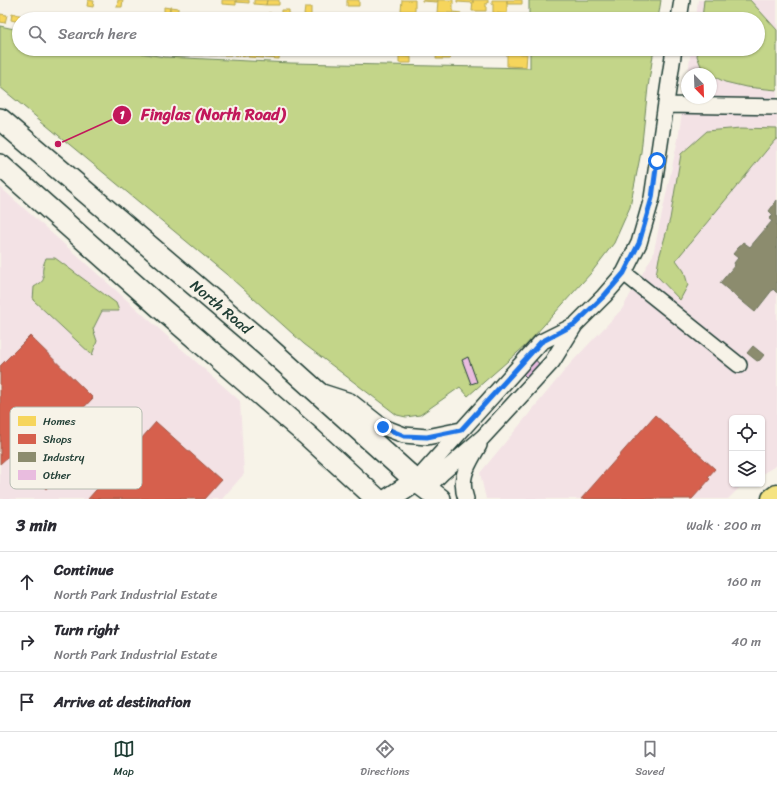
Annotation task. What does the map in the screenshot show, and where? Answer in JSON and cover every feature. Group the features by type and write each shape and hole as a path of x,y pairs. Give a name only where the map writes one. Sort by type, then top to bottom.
{"highway":[{"path":"773,499 777,496"}],"main road":[{"name":"North Road","path":"0,120 264,344 317,391 424,492"},
{"path":"0,165 163,310 306,434 377,499"},
{"path":"389,499 424,492"}],"street":[{"path":"680,12 682,0"},
{"path":"424,492 443,472 483,437 552,362 575,324 604,296 624,273 639,243 652,198 673,56"},
{"path":"666,105 777,107"},
{"path":"624,273 739,365"},
{"path":"424,492 433,463 461,430 541,342 575,324"},
{"path":"317,391 350,401 383,427 404,436 427,437 461,430"},
{"path":"466,499 463,483 464,474 483,437"}],"shaded area":[{"path":"698,0 777,0 777,465 765,472 765,415 729,415 729,487 740,487 728,499 486,499 480,473 570,364 622,309 653,255 678,139 683,104 717,104 717,68 689,68 690,56 765,56 765,12 697,12"},
{"path":"0,187 240,401 244,474 222,499 0,499"}],"green space":[{"path":"529,0 661,0 659,12 529,12"},
{"path":"704,0 750,0 761,12 703,12"},
{"path":"765,17 777,30 777,90 746,87 725,82 717,78 717,68 702,68 697,56 765,56"},
{"path":"0,26 12,29 12,56 158,56 291,63 530,68 530,56 653,56 641,152 630,207 614,243 591,273 525,346 468,396 460,387 420,415 406,417 397,415 304,344 232,279 0,87"},
{"path":"741,128 777,129 777,139 676,260 684,271 688,285 680,300 656,275 659,258 670,219 681,154 707,131"},
{"path":"46,258 55,258 116,303 119,311 102,311 93,329 97,341 92,355 33,300 34,287 43,280 43,267"}],"building: Homes":[{"path":"88,0 94,1 93,7 87,6"},
{"path":"118,0 123,0 122,7 117,7"},
{"path":"222,0 236,0 236,5 222,4"},
{"path":"236,0 249,0 249,3 236,2"},
{"path":"254,0 267,0 266,5 254,4"},
{"path":"267,0 279,0 279,5 266,5"},
{"path":"347,0 359,0 359,6 347,6"},
{"path":"402,0 415,0 415,11 401,11"},
{"path":"422,0 438,0 437,2"},
{"path":"438,0 453,0 453,12 437,12"},
{"path":"457,0 473,0 473,3 457,2"},
{"path":"473,0 488,0 488,3 486,3 486,11 472,11"},
{"path":"492,0 507,0 507,12 493,12"},
{"path":"507,0 522,0 522,4 507,4"},
{"path":"164,7 170,8 170,12 164,12"},
{"path":"170,7 178,8 178,12 170,12"},
{"path":"305,7 311,7 311,12 304,12"},
{"path":"281,10 289,10 289,12 281,12"},
{"path":"0,14 7,15 5,23 0,22"},
{"path":"264,56 264,58 248,57"},
{"path":"265,56 279,56 279,59 265,58"},
{"path":"399,56 411,57 411,63 399,63"},
{"path":"436,56 450,56 450,59 436,59"},
{"path":"507,56 527,56 526,67 507,66"}],"building: Shops":[{"path":"30,336 93,398 84,407 10,407 10,455 0,464 0,366"},
{"path":"655,415 715,469 708,477 710,479 692,499 581,499"},
{"path":"156,422 221,480 204,499 88,499 97,489 142,489 142,438"}],"building: Industry":[{"path":"777,200 777,293 773,289 755,312 720,283 735,265 734,263 738,258 733,254 743,242 750,247 772,221 769,219 773,215 769,211"},
{"path":"753,346 764,355 760,360 757,361 747,353"}],"building: Other":[{"path":"468,357 477,382 471,384 462,360"},
{"path":"534,358 541,366 528,379 520,371"}],"place":[{"name":"Finglas (North Road)","path":"58,144"}],"route":[{"path":"383,427 404,436 427,437 461,430 541,342 575,324 604,296 624,273 639,243 652,198 657,161"}]}
